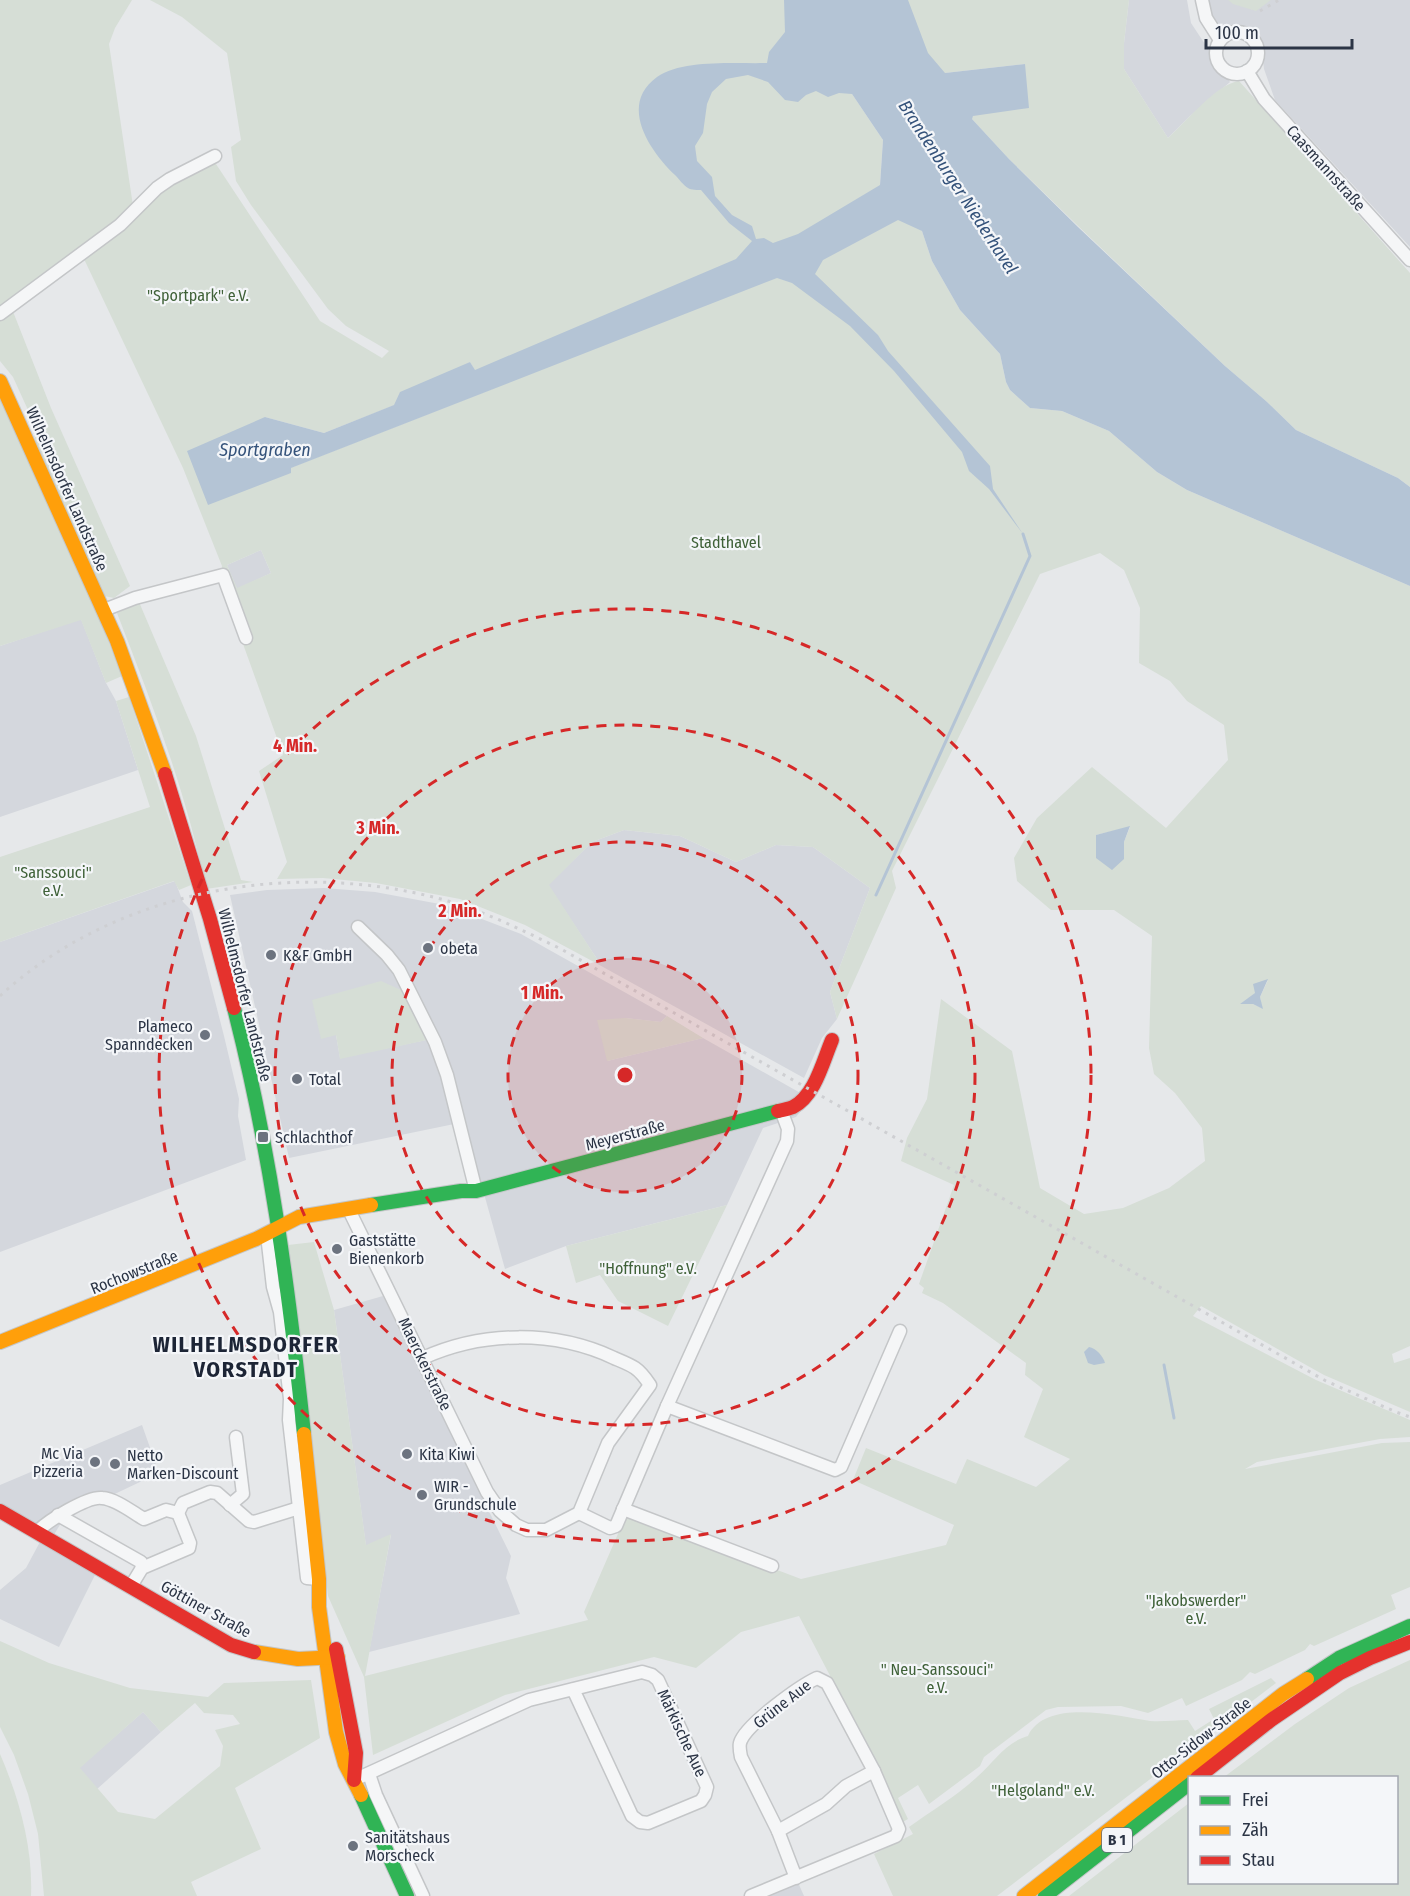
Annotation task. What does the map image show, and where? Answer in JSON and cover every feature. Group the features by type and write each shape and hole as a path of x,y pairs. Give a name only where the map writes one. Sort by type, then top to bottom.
{"main road":[{"name":"Wilhelmsdorfer Landstraße","path":"0,381 104,610 133,681 161,762 217,945 263,1137 272,1231 291,1302 295,1400 303,1501 320,1583 320,1607 333,1658 337,1686 356,1753 354,1780"},
{"name":"Meyerstraße","path":"272,1231 298,1217 461,1191 476,1191 794,1107 804,1100 810,1090 832,1040"},
{"name":"Rochowstraße","path":"0,1342 272,1231"},
{"name":"Göttiner Straße","path":"0,1511 231,1646 254,1653 333,1658"},
{"name":"Otto-Sidow-Straße","path":"1024,1896 1283,1694 1339,1659 1410,1626"},
{"name":"Otto-Sidow-Straße","path":"1200,1776 1271,1720 1341,1673 1410,1642"},
{"path":"354,1780 402,1895"},
{"name":"Otto-Sidow-Straße","path":"1045,1896 1188,1785"}],"street":[{"path":"1202,0 1206,18 1220,40"},
{"path":"1236,32 1253,39 1258,57 1247,71 1233,74 1221,67 1215,54 1220,40 1227,34 1236,32"},
{"name":"Caasmannstraße","path":"1247,71 1264,99 1410,260"},
{"path":"0,314 120,225 170,179 215,156"},
{"path":"104,610 135,598 223,575 246,638"},
{"path":"358,927 399,970 435,1042 447,1075 476,1191"},
{"path":"423,1358 445,1348 499,1338 546,1338 570,1342 605,1354 635,1368 650,1385 608,1443 579,1513 610,1528 616,1526 667,1406 787,1141 788,1129 781,1110"},
{"name":"Maerckerstraße","path":"349,1210 487,1492 516,1525 536,1531 555,1527 579,1513"},
{"path":"667,1406 835,1470 841,1467 900,1331"},
{"path":"230,1505 243,1494 236,1437"},
{"path":"37,1532 58,1515 101,1498 144,1519 166,1510 178,1513 183,1503 210,1492 217,1493 249,1521 254,1522 303,1501"},
{"path":"623,1509 772,1566"},
{"name":"Göttiner Straße","path":"142,1568 189,1548 190,1543 178,1513"},
{"path":"58,1515 141,1562 142,1568 131,1586"},
{"name":"Märkische Aue","path":"354,1780 530,1700 573,1689 642,1672 652,1675 657,1680 707,1787 701,1801 648,1823 640,1822 632,1816 573,1689"},
{"name":"Grüne Aue","path":"752,1896 796,1878 896,1836 899,1829 874,1771 827,1683 817,1678 777,1704 743,1737 739,1745 741,1757 778,1830 796,1878"},
{"path":"778,1830 826,1804 846,1786 874,1771"},
{"path":"369,1774 376,1796 423,1896"}],"shaded area":[{"path":"1129,0 1187,0 1191,23 1230,82 1168,138 1124,69 1124,43"},
{"path":"1203,0 1410,0 1410,247 1275,100 1264,69 1260,34 1221,39"},
{"path":"261,550 271,573 237,589 227,565"},
{"path":"81,619 106,683 116,701 138,770 0,817 0,646"},
{"path":"624,830 680,836 736,862 776,845 813,847 870,888 830,992 837,1019 822,1038 804,1078 594,962 597,959 548,885 592,842"},
{"path":"175,881 183,902 192,911 224,1036 239,1099 238,1116 246,1160 0,1252 0,942"},
{"path":"324,888 375,892 445,905 521,934 667,1016 661,1022 625,1018 607,1061 703,1038 811,1099 796,1117 763,1128 727,1205 566,1246 505,1269 464,1122 289,1158 230,895 267,890","holes":["336,1035 426,1040 340,1058"]},
{"name":"Kita Kiwi","path":"383,1296 511,1556 506,1578 520,1614 369,1652 391,1535 366,1546 334,1310"},
{"path":"142,1425 159,1473 64,1518 49,1543 98,1569 59,1647 0,1619 0,1590 26,1568 41,1540 0,1516 0,1485"},
{"path":"143,1712 161,1732 97,1789 79,1768"},
{"path":"796,1878 804,1896 751,1896"}],"green space":[{"path":"0,0 132,0 115,28 109,44 133,206 120,221 0,311"},
{"path":"150,0 1129,0 1124,43 1124,69 1168,138 1211,96 1239,81 1410,273 1410,487 1398,478 1296,430 1078,226 1009,159 971,118 1025,64 945,73 852,94 883,140 880,184 922,231 932,261 960,310 1000,354 1010,390 1030,408 1062,411 1109,431 1157,472 1187,490 1410,586 1410,1346 1392,1354 1394,1363 1410,1358 1410,1412 1324,1375 1201,1306 1193,1316 1316,1380 1410,1420 1410,1437 1380,1439 1257,1462 1245,1469 1382,1443 1410,1442 1410,1587 1391,1595 1396,1609 1314,1646 1310,1644 1305,1650 1255,1674 1250,1672 1242,1680 1186,1706 1182,1698 1148,1713 1121,1706 1058,1707 1046,1710 984,1757 980,1766 929,1804 918,1785 898,1798 908,1819 901,1823 880,1772 799,1616 741,1632 696,1668 654,1657 505,1695 373,1755 364,1677 328,1596 300,1329 288,1245 314,1242 334,1310 366,1545 391,1534 365,1676 588,1620 584,1612 627,1513 801,1579 946,1545 954,1525 853,1480 866,1448 956,1484 967,1459 1036,1487 1070,1459 1024,1437 1043,1389 1025,1375 1026,1363 943,1303 922,1293 924,1288 919,1284 954,1185 901,1161 907,1138 927,1099 941,999 1012,1051 1040,1188 1084,1214 1123,1208 1169,1188 1205,1161 1202,1128 1175,1093 1154,1074 1149,1048 1152,936 1114,910 1051,910 1017,881 1014,858 1037,818 1092,767 1166,828 1228,760 1224,725 1187,701 1170,681 1139,663 1140,608 1124,570 1100,553 1040,574 892,871 896,888 837,1019 830,992 870,888 813,847 776,845 736,862 680,836 624,830 592,842 549,885 597,959 594,962 525,925 460,899 376,883 323,878 277,879 287,862 259,771 283,755 221,583 222,566 183,468 84,259 173,182 214,161 320,321 382,358 389,351 346,326 328,309 251,205 236,181 231,147 241,140 227,53 182,17","holes":["470,362 475,371 484,367 492,389 290,468 265,417 324,433 395,405","261,550 271,573 237,588 227,565","1130,827 1124,842 1124,859 1096,835","1268,980 1260,997 1262,1008 1253,1004 1255,993"]},
{"path":"1228,0 1271,0 1256,11 1233,4"},
{"path":"12,309 51,408 130,586 114,598 104,596 38,451 28,410 13,377 0,361 0,317"},
{"path":"0,397 97,612 122,676 106,683 81,620 0,646"},
{"path":"139,602 196,736 241,880 253,882 206,889 179,784 156,715 117,613"},
{"name":"\"Sanssouci\" e.V.","path":"129,697 191,885 179,890 174,881 0,942 0,857 150,807 116,701"},
{"path":"381,981 401,990 427,1040 340,1059 336,1035 321,1039 312,1000"},
{"path":"667,1016 703,1038 607,1061 597,1020 625,1018 661,1022"},
{"name":"\"Hoffnung\" e.V.","path":"727,1205 668,1326 618,1301 600,1275 576,1283 566,1246"},
{"path":"0,1641 49,1663 130,1688 208,1697 224,1683 311,1680 320,1738 235,1788 261,1849 191,1882 197,1896 44,1896 38,1834 28,1794 14,1755 0,1727","holes":["195,1703 204,1713 233,1715 240,1724 215,1730 223,1746 220,1766 155,1819 118,1812 80,1768 143,1712 161,1732"]},
{"path":"1410,1660 1410,1896 1069,1896 1188,1804 1188,1884 1398,1884 1398,1776 1225,1776 1295,1724 1349,1688"},
{"name":"\"Helgoland\" e.V.","path":"1271,1678 1276,1683 997,1896 893,1896 874,1854 913,1834 909,1827 961,1791 1013,1743 1028,1736 1037,1724 1050,1717 1083,1712 1150,1721 1188,1720 1195,1731 1214,1719 1209,1709"},
{"path":"0,1754 19,1805 27,1841 31,1896 0,1896"}],"water":[{"path":"784,0 908,0 928,53 945,73 1025,64 1029,108 973,116 972,119 1078,227 1296,430 1398,478 1410,487 1410,586 1187,490 1157,472 1109,431 1062,411 1030,408 1010,390 1000,354 960,310 932,261 922,231 898,220 823,260 815,274 878,335 888,351 990,466 993,489 1023,534 989,489 969,471 962,452 894,371 850,326 792,283 777,278 291,468 291,473 208,505 187,451 265,417 324,433 394,405 400,392 470,362 475,370 736,259 752,241 729,223 701,190 691,189 684,185 656,154 642,128 639,114 640,101 646,88 657,77 681,67 767,63 769,52 785,32","holes":["748,75 768,82 785,100 798,102 806,95 816,91 828,97 839,93 852,94 883,140 880,185 798,234 773,243 764,238 756,239 752,226 732,215 715,196 712,177 697,161 695,146 703,133 707,104 712,92 726,79"]},
{"path":"1130,826 1124,842 1124,859 1112,870 1096,858 1096,835"},
{"path":"1268,979 1260,997 1263,1009 1253,1004 1240,1004 1255,993 1253,984"},
{"path":"1089,1347 1099,1353 1105,1363 1094,1365 1088,1363 1084,1352"}],"waterway":[{"path":"876,895 1030,556 1023,534"},
{"path":"1164,1365 1174,1418"}],"railway":[{"path":"1260,11 1279,0"},
{"path":"0,996 47,959 98,930 153,907 211,892 271,884 331,883 390,888 448,901 492,917 561,949 1326,1381 1410,1417"}],"traffic: fast":[{"path":"234,1008 258,1113 277,1220 304,1434"},
{"path":"371,1205 461,1191 476,1191 778,1111"},
{"path":"1307,1679 1339,1658 1410,1626"},
{"path":"1045,1896 1188,1785"},
{"path":"361,1795 407,1896"}],"traffic: slow":[{"path":"0,381 117,641 165,774"},
{"path":"0,1342 256,1239 299,1217 371,1205"},
{"path":"304,1434 319,1579 319,1607 336,1732 345,1764 361,1795"},
{"path":"254,1652 298,1659 338,1657"},
{"path":"1024,1896 1283,1694 1307,1679"}],"traffic: jam":[{"path":"165,774 210,919 234,1008"},
{"path":"778,1111 793,1107 807,1095 813,1087 832,1040"},
{"path":"0,1511 231,1645 254,1652"},
{"path":"1200,1776 1271,1720 1340,1673 1410,1642"},
{"path":"336,1649 356,1753 354,1780"}],"place":[{"name":"obeta","path":"428,948"},
{"name":"K&F GmbH","path":"271,955"},
{"name":"Plameco Spanndecken","path":"205,1035"},
{"name":"Total","path":"297,1079"},
{"name":"Schlachthof","path":"263,1137"},
{"name":"Gaststätte Bienenkorb","path":"337,1249"},
{"name":"Kita Kiwi","path":"407,1454"},
{"name":"Mc Via Pizzeria","path":"95,1462"},
{"name":"Netto Marken-Discount","path":"115,1464"},
{"name":"WIR - Grundschule","path":"422,1495"},
{"name":"Sanitätshaus Morscheck","path":"353,1846"}],"district":[{"name":"WILHELMSDORFER VORSTADT","path":"246,1356"}],"water label":[{"name":"Brandenburger Niederhavel","path":"958,187"},
{"name":"Sportgraben","path":"265,450"}],"park label":[{"name":"\"Sportpark\" e.V.","path":"198,295"},
{"name":"Stadthavel","path":"726,542"},
{"name":"\"Jakobswerder\" e.V.","path":"1196,1609"},
{"name":"\" Neu-Sanssouci\" e.V.","path":"937,1678"}]}
